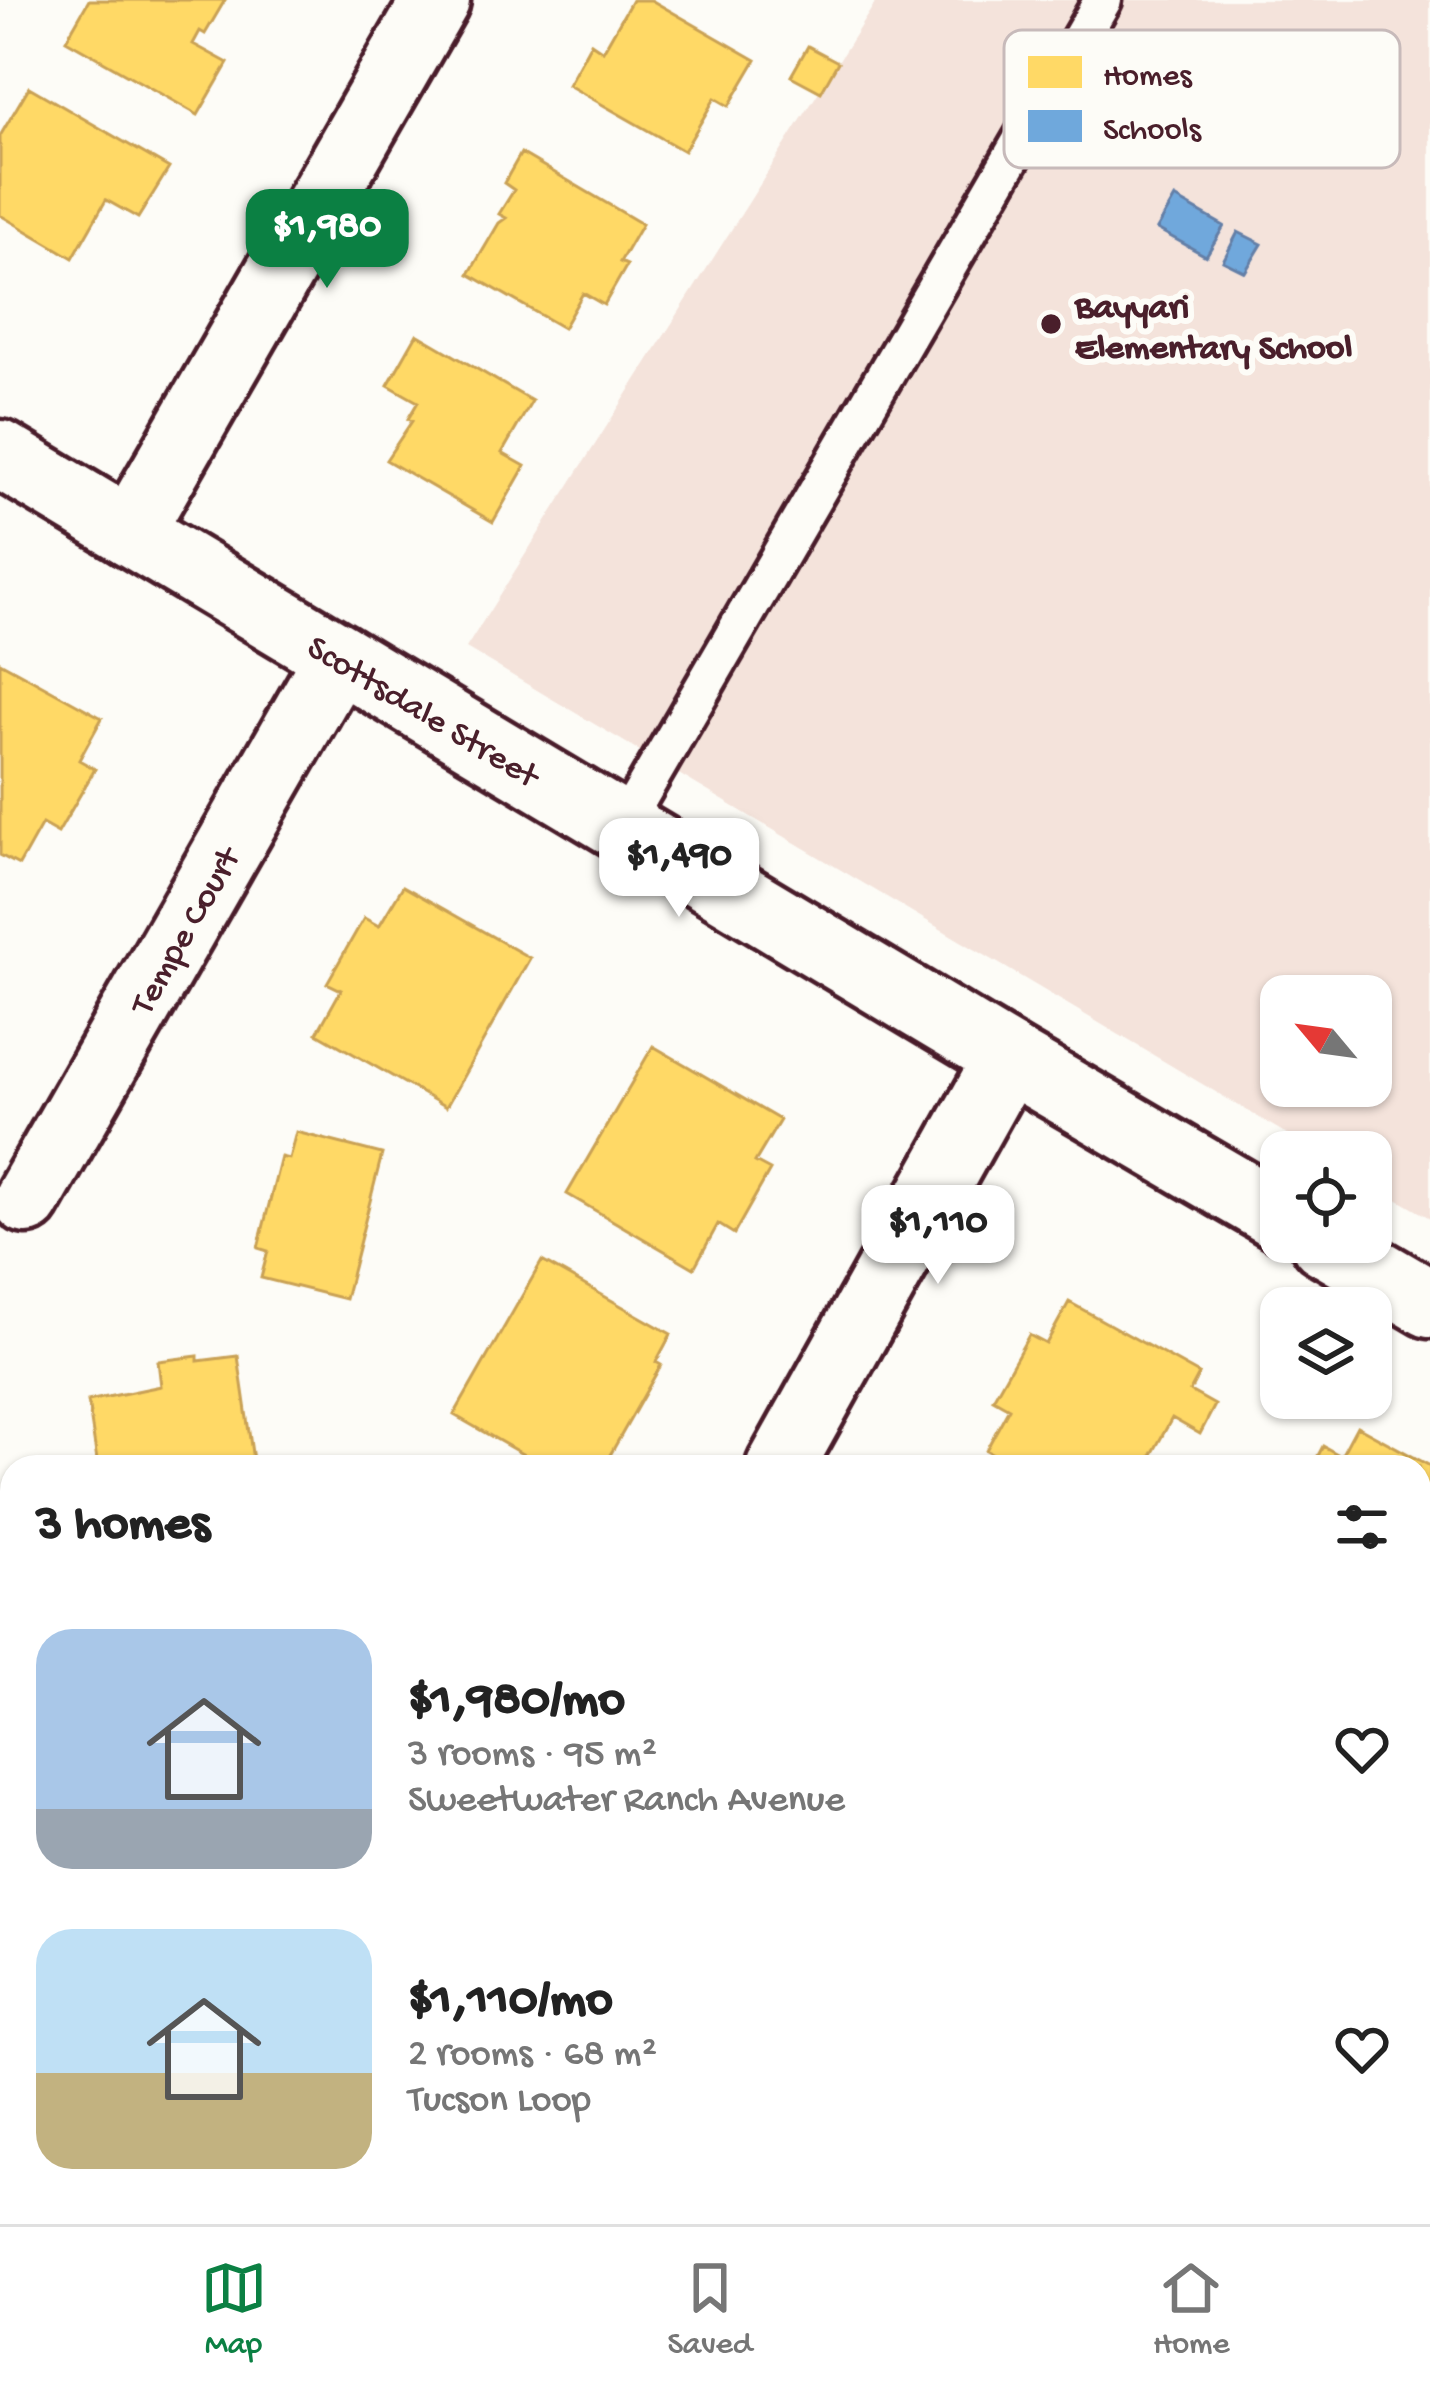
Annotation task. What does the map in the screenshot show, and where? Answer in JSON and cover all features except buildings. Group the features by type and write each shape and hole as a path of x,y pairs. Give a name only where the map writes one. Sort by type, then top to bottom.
{"street":[{"path":"130,532 436,0"},
{"name":"Scottsdale Street","path":"0,454 1260,1205"},
{"name":"Tempe Court","path":"27,1200 338,657"},
{"path":"787,1455 1008,1058"},
{"path":"1360,1263 1430,1304"}],"lane":[{"path":"1086,30 1103,0"},
{"path":"622,827 1005,168"}],"shaded area":[{"name":"Bayyari Elementary School","path":"877,0 1430,0 1430,1218 1392,1196 1392,1131 1282,1131 466,648"}],"place":[{"name":"Bayyari Elementary School","path":"1051,324"}]}
